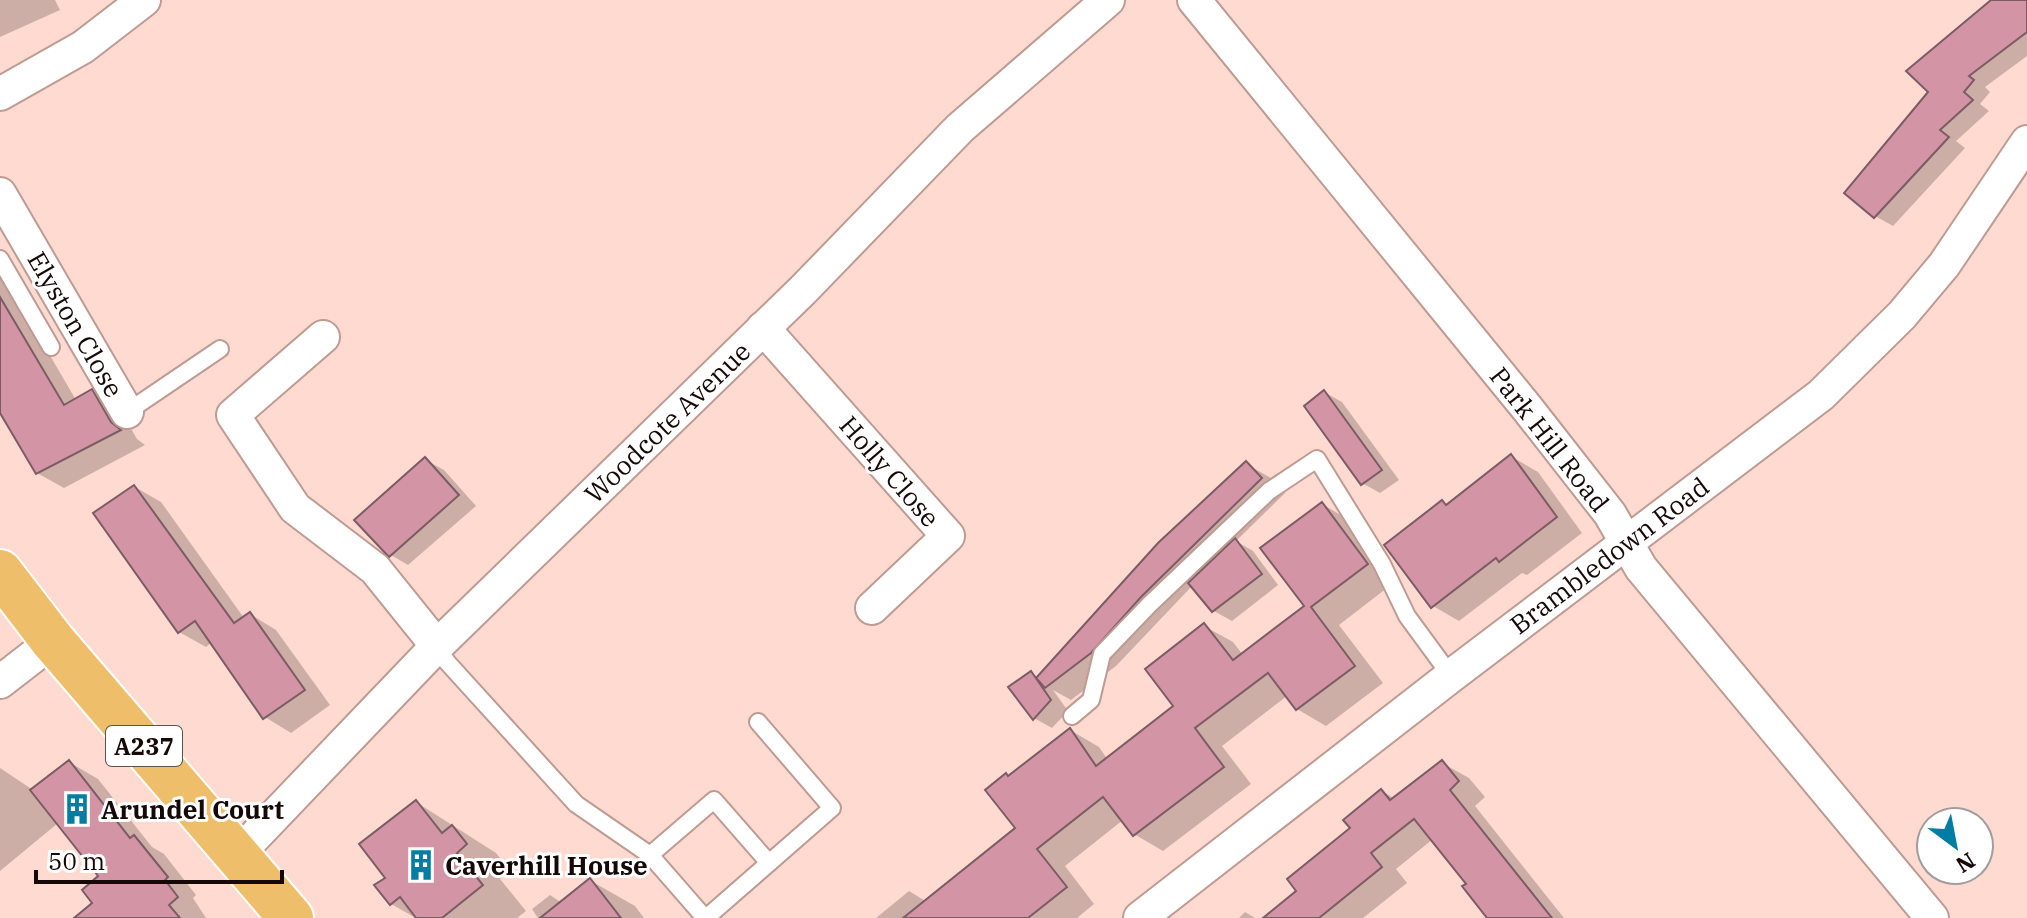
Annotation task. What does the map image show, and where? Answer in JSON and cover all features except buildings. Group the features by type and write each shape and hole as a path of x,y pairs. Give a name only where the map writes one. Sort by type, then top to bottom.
{"main road":[{"name":"A237","path":"0,572 53,641 291,918"}],"street":[{"path":"0,94 83,47 144,0"},
{"name":"Woodcote Avenue","path":"237,855 437,646 763,328 960,128 1108,0"},
{"name":"Park Hill Road","path":"1194,0 1527,408 1610,514 1641,568 1932,918"},
{"name":"Brambledown Road","path":"1140,918 1451,676 1821,395 1862,356 1944,265 2027,142"},
{"name":"Elyston Close","path":"0,194 127,412"},
{"name":"Holly Close","path":"763,328 948,536 872,608"},
{"path":"323,337 233,415 295,508 375,569 437,646"},
{"path":"0,682 53,641"}],"lane":[{"path":"0,259 51,347"},
{"path":"127,412 220,349"},
{"path":"1072,716 1091,700 1102,654 1269,491 1317,459 1382,564 1407,616 1451,676"},
{"path":"437,646 447,662 576,804 650,855 706,918 832,808 758,722"},
{"path":"650,855 714,800 769,863"}],"place":[{"name":"Arundel Court","path":"77,809"},
{"name":"Caverhill House","path":"421,865"}]}
